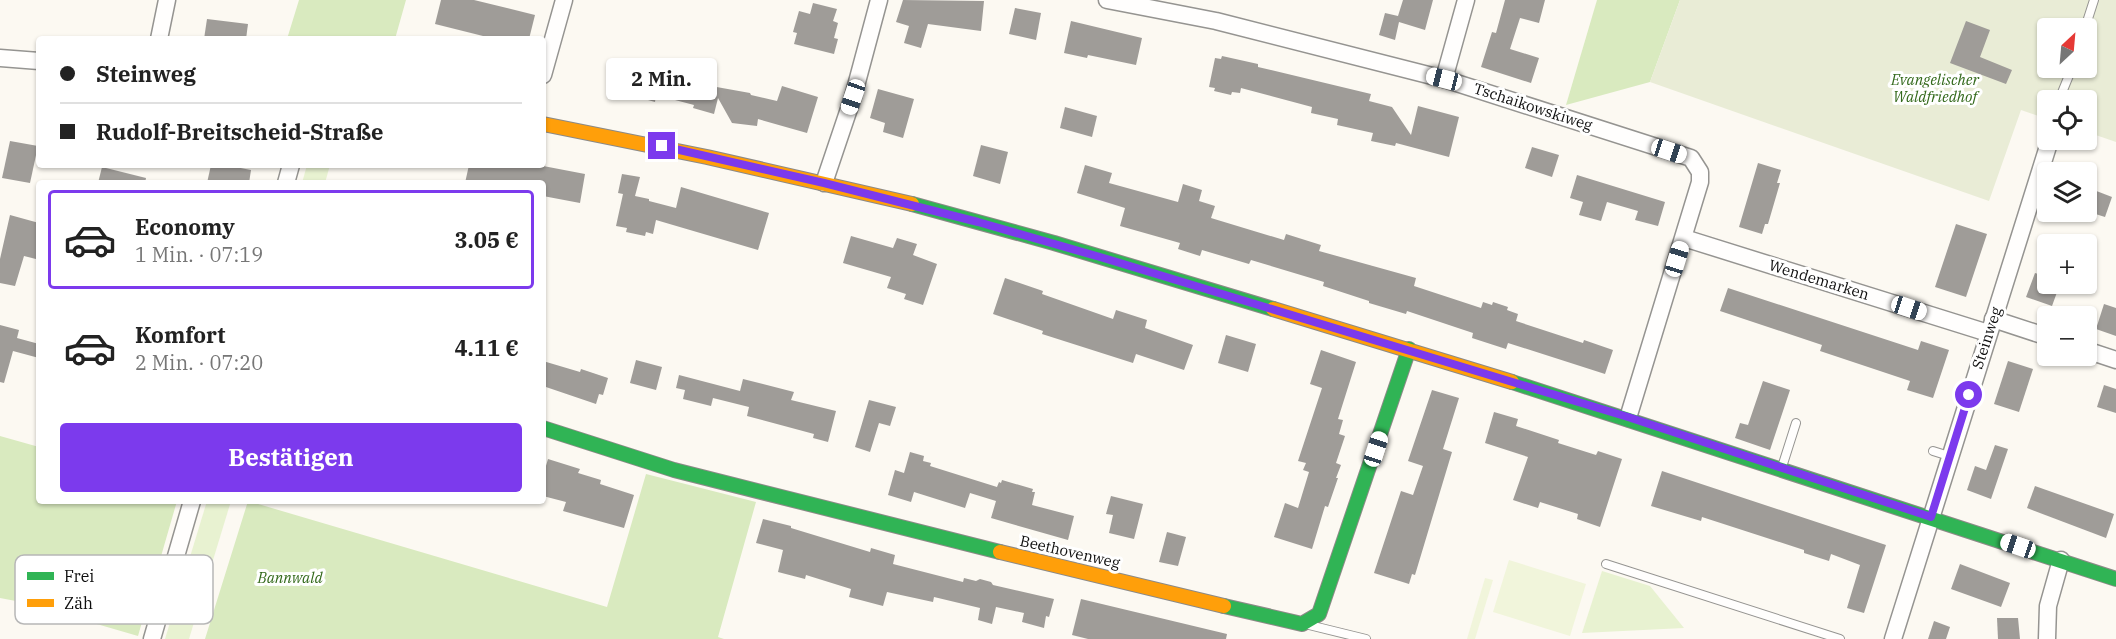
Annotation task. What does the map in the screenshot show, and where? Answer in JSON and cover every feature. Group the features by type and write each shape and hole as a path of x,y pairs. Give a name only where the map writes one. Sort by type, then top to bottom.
{"street":[{"path":"160,36 167,0"},
{"path":"546,64 564,0"},
{"path":"824,183 853,97 879,0"},
{"name":"Tschaikowskiweg","path":"1107,0 1216,21 1444,79 1691,158 1700,172 1700,182 1628,417"},
{"path":"1444,79 1466,0"},
{"path":"1,62 36,61"},
{"path":"546,125 662,146 824,183 978,222 1408,349 1628,417 2116,579"},
{"name":"Steinweg","path":"1893,639 2047,150"},
{"name":"Wendemarken","path":"1684,237 1991,326 2037,335"},
{"path":"1302,624 1319,614 1326,598 1408,349"},
{"path":"2097,354 2116,360"},
{"name":"Beethovenweg","path":"546,429 674,470 1042,563 1302,624"},
{"path":"176,555 191,504"},
{"path":"2047,639 2048,606 2061,560"},
{"path":"152,639 156,624"}],"lane":[{"path":"2088,18 2094,0"},
{"path":"1782,467 1796,423"},
{"path":"1933,451 1949,456"},
{"path":"1606,564 1840,639"},
{"path":"1302,624 1366,639"}],"green space":[{"path":"299,0 406,0 396,36 288,36"},
{"path":"1597,0 1680,0 1650,82 1566,105"},
{"name":"Evangelischer Waldfriedhof","path":"1680,0 2116,0 2116,142 2097,135 2097,90 2037,90 2037,116 2021,110 1989,201 1650,82"},
{"path":"306,168 329,168 326,180 303,180"},
{"path":"0,436 36,446 36,504 176,504 161,555 15,555 15,601 0,598"},
{"name":"Bannwald","path":"646,474 756,502 718,637 724,639 205,639 210,624 213,624 213,613 247,504 258,504 607,607"},
{"path":"206,504 230,504 213,560 213,555 191,555"},
{"path":"1509,560 1586,584 1570,636 1493,612"},
{"path":"1602,571 1650,586 1684,628 1582,633"},
{"path":"1485,578 1493,580 1475,639 1467,639"},
{"path":"97,624 141,624 138,636"},
{"path":"170,624 194,624 189,639 165,639"}],"building":[{"path":"441,0 474,0 535,15 530,36 483,36 435,24"},
{"path":"903,0 984,1 981,31 928,24 921,48 904,43 909,26 896,22"},
{"path":"1403,0 1433,0 1425,30 1399,22 1395,40 1379,35 1385,13 1398,16"},
{"path":"1505,0 1545,0 1539,23 1520,18 1510,49 1539,58 1531,83 1481,67 1492,32 1496,33"},
{"path":"813,3 837,9 833,21 838,23 834,38 838,39 834,54 794,44 797,33 793,32 799,11 810,14"},
{"path":"1015,8 1041,13 1036,40 1009,34"},
{"path":"207,19 248,24 246,36 204,36"},
{"path":"1071,21 1142,38 1136,65 1088,55 1087,58 1064,53"},
{"path":"1966,21 1990,30 1980,57 2012,70 2006,84 1950,63"},
{"path":"1222,56 1371,94 1369,101 1392,107 1411,135 1418,106 1459,117 1449,157 1396,143 1395,146 1371,141 1373,133 1337,125 1338,119 1311,113 1312,107 1241,88 1240,93 1232,92 1231,95 1214,91 1215,88 1209,87 1215,58 1221,59"},
{"path":"628,59 713,80 711,86 750,93 777,101 782,86 818,97 807,133 758,119 757,126 732,123 718,98 714,114 693,108 694,105 656,95 655,102 620,92"},
{"path":"878,89 914,99 903,138 883,132 885,123 870,118"},
{"path":"1065,107 1097,116 1092,137 1060,128"},
{"path":"10,141 36,146 30,183 2,178"},
{"path":"981,145 1008,152 1000,184 973,176"},
{"path":"1532,147 1559,155 1552,177 1525,168"},
{"path":"1758,163 1781,170 1777,183 1780,183 1768,224 1765,224 1762,234 1739,227"},
{"path":"1085,165 1112,173 1109,183 1178,202 1183,184 1202,190 1199,201 1215,206 1211,218 1284,240 1286,234 1321,245 1319,251 1416,278 1414,286 1481,308 1483,302 1492,305 1493,302 1508,307 1507,310 1518,314 1516,321 1583,343 1584,340 1613,350 1605,374 1508,343 1506,349 1472,338 1473,333 1407,311 1406,314 1369,303 1369,301 1323,286 1324,282 1251,260 1249,264 1202,250 1200,256 1178,249 1180,243 1120,226 1125,208 1077,193"},
{"path":"546,167 585,174 580,203 546,197 546,180 466,180 468,168"},
{"path":"102,168 146,178 146,180 99,180"},
{"path":"210,168 251,170 249,180 208,180"},
{"path":"622,174 640,177 635,196 649,199 649,201 676,208 681,187 769,213 758,250 656,220 653,234 646,232 645,236 626,232 627,228 616,226 623,194 618,193"},
{"path":"1577,175 1665,202 1658,226 1635,220 1638,211 1607,202 1601,221 1579,215 1583,202 1570,198"},
{"path":"2097,191 2112,197 2105,217 2097,214"},
{"path":"10,215 36,222 36,259 24,256 15,286 0,283 0,259"},
{"path":"1956,224 1987,234 1966,297 1935,287"},
{"path":"851,236 893,248 897,238 917,244 913,255 937,264 923,305 904,299 906,294 887,288 891,277 843,263"},
{"path":"2035,273 2037,274 2037,294 2056,294 2052,306 2026,297"},
{"path":"1005,278 1043,291 1042,294 1113,319 1116,310 1147,320 1145,328 1193,345 1184,370 1136,354 1133,363 1042,334 1043,331 993,314"},
{"path":"1728,288 1918,350 1921,341 1949,350 1933,398 1907,390 1910,381 1820,351 1822,345 1720,311"},
{"path":"2104,304 2116,308 2116,336 2097,329"},
{"path":"0,325 19,330 17,338 36,343 36,357 13,351 4,383 0,382"},
{"path":"1226,335 1256,344 1248,372 1218,363"},
{"path":"1321,350 1356,362 1338,419 1343,420 1339,434 1345,436 1336,463 1341,465 1336,478 1338,478 1328,507 1325,506 1312,549 1274,537 1285,503 1298,508 1309,472 1303,470 1306,463 1298,461 1322,388 1310,384"},
{"path":"636,360 662,367 656,390 630,383"},
{"path":"2008,361 2033,369 2019,412 1994,404"},
{"path":"546,362 580,372 581,369 608,378 603,395 599,394 596,404 546,387"},
{"path":"679,375 740,391 743,379 794,392 791,400 836,411 828,442 813,438 814,434 747,416 749,407 713,398 711,406 683,399 685,390 676,388"},
{"path":"1763,381 1790,390 1770,450 1735,438 1740,423 1748,425"},
{"path":"2104,385 2116,389 2116,413 2097,407"},
{"path":"1432,390 1459,398 1443,449 1452,452 1415,575 1412,574 1409,584 1374,573 1401,491 1413,495 1423,466 1408,461"},
{"path":"869,400 896,407 890,426 879,423 870,452 855,447"},
{"path":"1494,412 1518,419 1516,426 1559,440 1558,443 1596,455 1598,451 1622,459 1600,527 1577,519 1578,514 1540,502 1538,508 1513,500 1528,457 1485,443"},
{"path":"1995,445 2008,449 1991,499 1967,490 1975,466 1986,470"},
{"path":"910,452 924,456 923,461 931,463 930,466 997,487 1002,480 1033,489 1032,492 1035,492 1032,505 1074,516 1068,540 991,518 996,501 970,493 965,508 914,492 911,502 888,495 895,470 904,473"},
{"path":"548,459 580,469 578,473 601,480 600,484 634,495 624,528 563,511 566,502 546,497"},
{"path":"1662,471 1886,545 1864,613 1847,608 1860,565 1831,554 1829,561 1804,553 1804,550 1702,517 1701,521 1651,506"},
{"path":"2035,486 2114,514 2106,538 2027,508"},
{"path":"1111,496 1143,504 1134,539 1109,533 1113,515 1106,514"},
{"path":"763,519 870,552 871,548 895,555 893,564 963,582 964,578 976,581 980,579 991,582 993,585 1054,599 1049,617 1046,616 1044,628 1022,622 1024,613 996,607 992,624 978,620 980,608 934,597 933,602 887,592 883,606 849,597 851,589 806,575 805,579 778,572 783,550 756,543"},
{"path":"1167,532 1186,537 1178,566 1159,562"},
{"path":"1960,564 2010,583 2001,607 1951,589"},
{"path":"1081,599 1227,634 1226,639 1088,639 1072,635"},
{"path":"1997,618 2018,618 2020,639 1998,639"},
{"path":"1934,621 1950,627 1946,639 1928,639"}],"traffic: fast":[{"path":"912,204 1054,243 1273,309"},
{"path":"1224,606 1302,624 1319,614 1409,349"},
{"path":"1512,382 2116,579"},
{"path":"546,429 674,470 1000,552"}],"traffic: slow":[{"path":"546,125 707,157 912,204"},
{"path":"1273,309 1512,382"},
{"path":"1000,552 1224,606"}],"route":[{"path":"662,146 824,183 978,222 1100,257 1628,417 1931,517 1969,395"}]}
